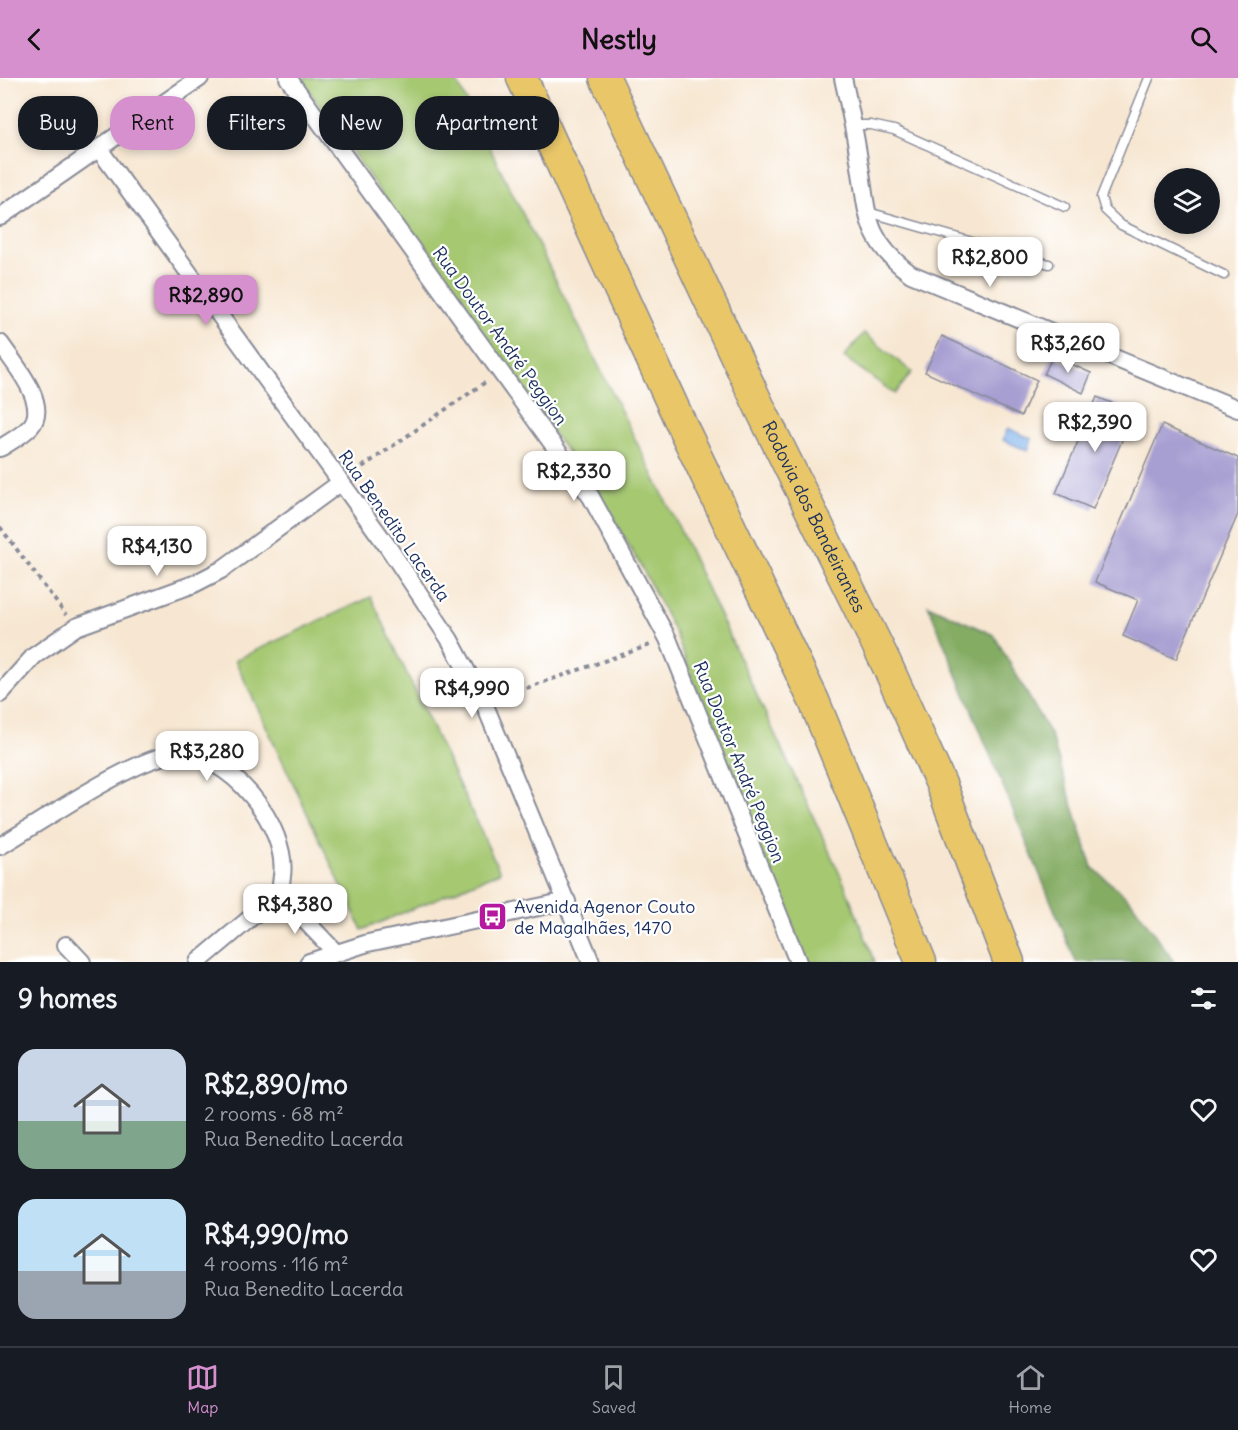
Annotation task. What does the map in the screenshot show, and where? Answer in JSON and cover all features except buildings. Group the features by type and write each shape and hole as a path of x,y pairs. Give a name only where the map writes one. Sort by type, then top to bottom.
{"highway":[{"path":"522,78 684,430 814,701 921,962"},
{"name":"Rodovia dos Bandeirantes","path":"605,78 761,410 886,663 941,784 1009,962"}],"street":[{"path":"0,217 200,78"},
{"name":"Rua Doutor André Peggion","path":"288,78 591,497 668,639 798,962"},
{"path":"843,78 853,125 865,212 880,244 911,274 1238,409"},
{"name":"Rua Benedito Lacerda","path":"99,149 388,548 450,639 484,703 591,962"},
{"path":"0,343 31,388 38,409 32,425 0,448"},
{"path":"0,694 34,656 76,627 194,584 212,574 340,483"},
{"path":"0,846 126,772 161,757 178,754 202,759 230,775 254,796 274,830 283,857 279,893 198,962"},
{"path":"279,893 336,953"},
{"path":"309,962 368,943 567,901"},
{"path":"66,945 82,962"}],"lane":[{"path":"1149,78 1101,197 1105,210 1121,225 1224,275"},
{"path":"853,125 871,125 894,130 1065,207"},
{"path":"865,212 1049,264"}],"path":[{"path":"340,483 502,371"},
{"path":"0,527 76,627"},
{"path":"484,703 668,639"}],"green space":[{"path":"300,78 455,78 464,96 415,96 415,150 491,150 674,517 844,883 875,962 806,962 743,811 676,635 642,568 595,489 504,368 351,150 403,150 403,96 319,96 319,105"},
{"path":"864,333 912,372 895,394 844,357"},
{"path":"371,597 500,872 362,930 235,660"},
{"path":"928,605 994,635 1051,736 1092,867 1132,902 1174,962 1076,962"}],"water":[{"path":"1008,428 1032,439 1028,451 1003,440"}],"place":[{"name":"Avenida Agenor Couto de Magalhães, 1470","path":"493,917"}]}
